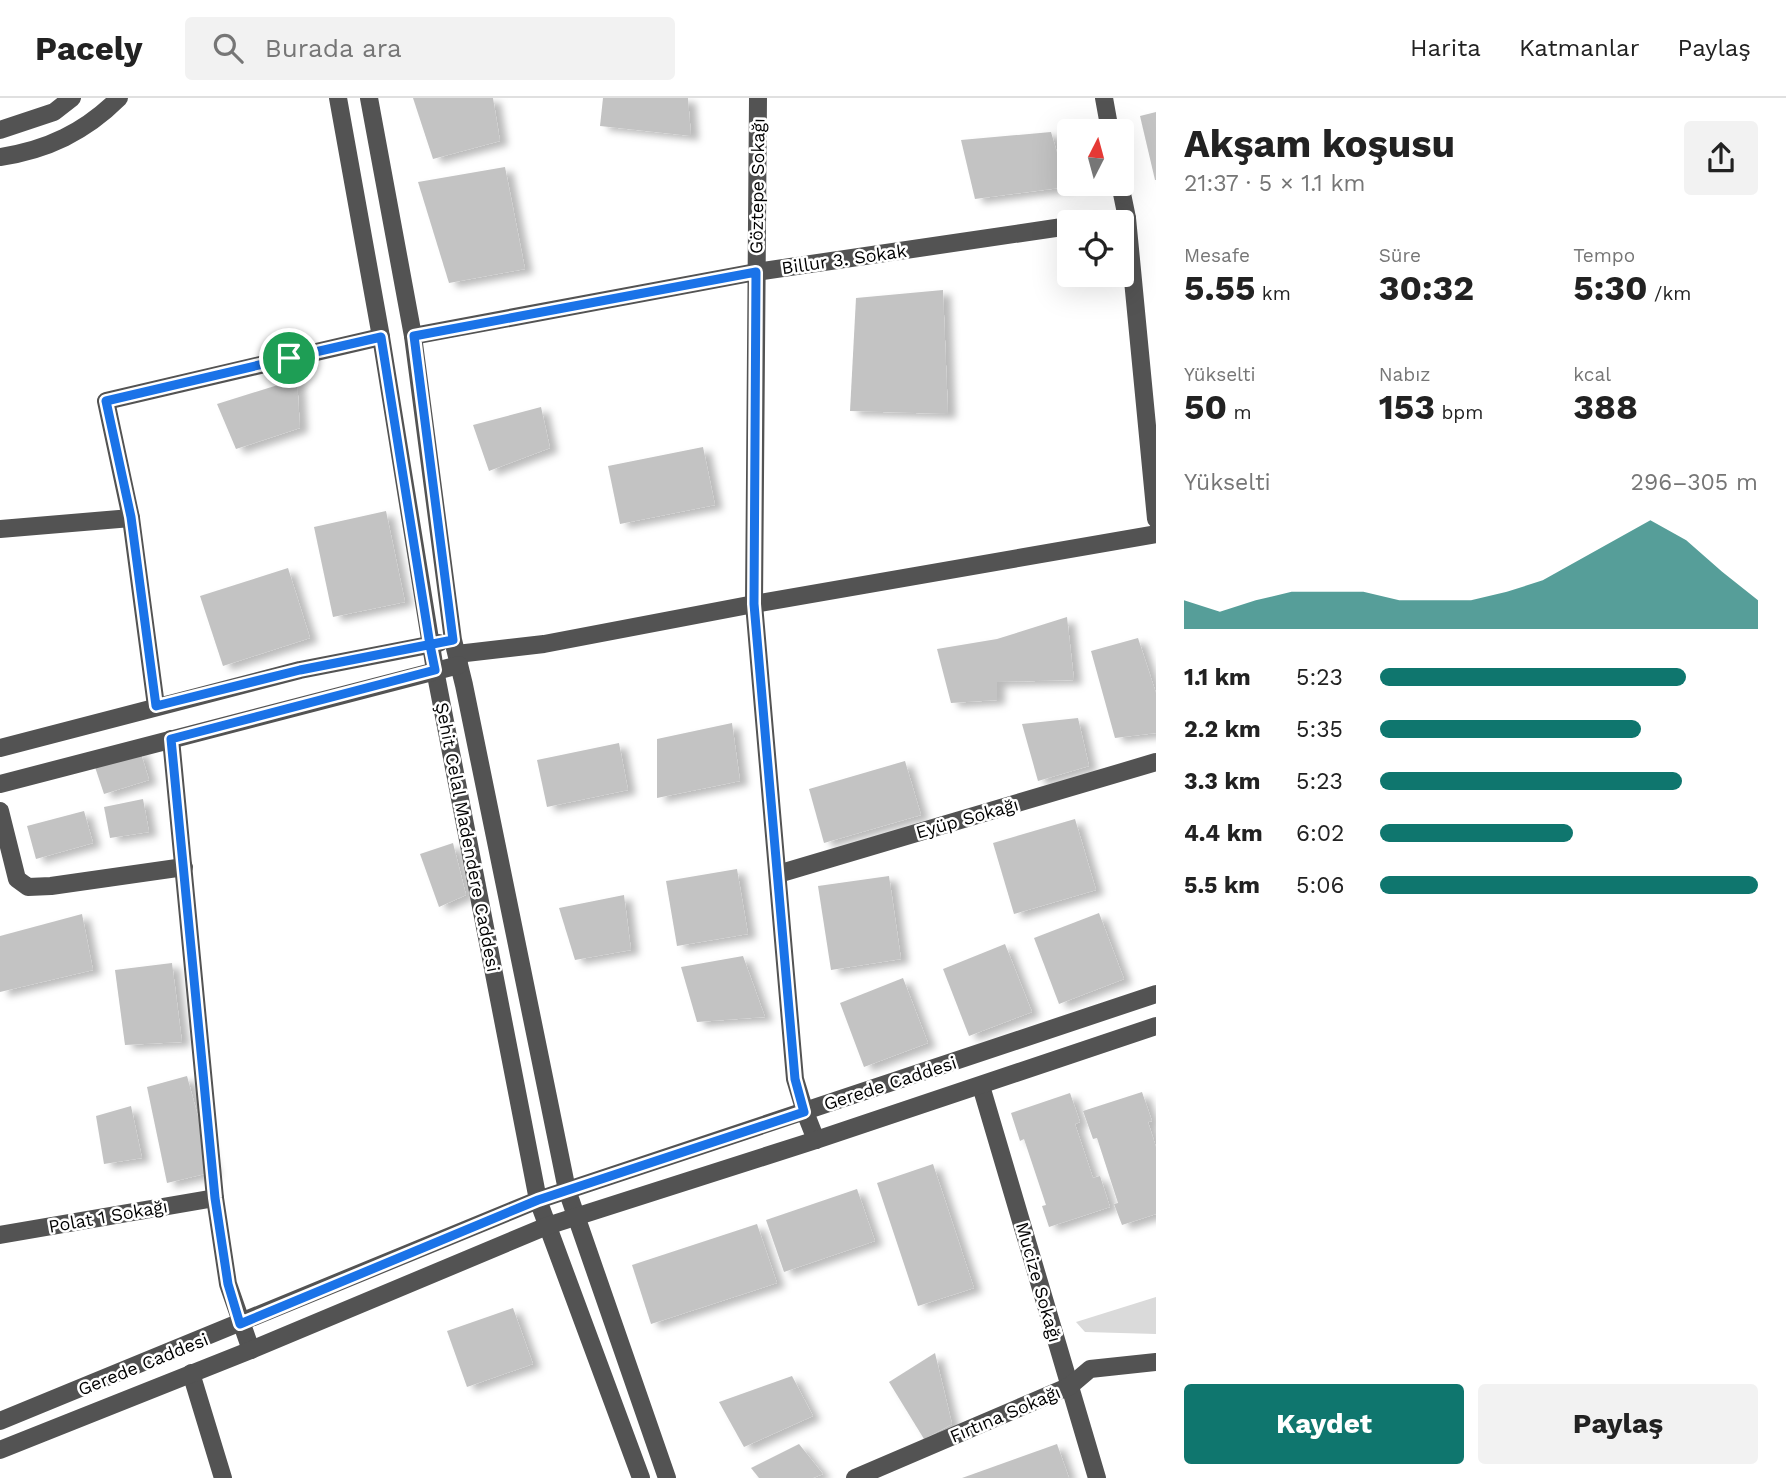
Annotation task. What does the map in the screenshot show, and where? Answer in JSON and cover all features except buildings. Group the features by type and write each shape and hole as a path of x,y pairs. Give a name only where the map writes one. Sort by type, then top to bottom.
{"street":[{"path":"0,130 54,112 72,98"},
{"path":"0,157 64,140 119,98"},
{"name":"Şehit Celal Madendere Caddesi","path":"338,98 381,337 430,645 538,1200 641,1478"},
{"name":"Şehit Celal Madendere Caddesi","path":"369,98 414,336 456,653 566,1190 667,1478"},
{"name":"Göztepe Sokağı","path":"758,98 754,604 795,1079 804,1112 816,1140"},
{"path":"1104,98 1108,119"},
{"name":"Billur 3. Sokak","path":"414,336 756,272 1057,228"},
{"path":"1134,287 1156,519"},
{"path":"156,706 131,517 106,401 381,337"},
{"path":"0,529 131,517"},
{"path":"0,747 300,670 430,645 456,653 544,644 754,604 1156,534"},
{"path":"0,783 435,670 456,653"},
{"path":"171,739 215,1198 228,1284 251,1350"},
{"name":"Eyüp Sokağı","path":"778,874 1156,762"},
{"path":"0,811 18,879 28,887 184,867"},
{"name":"Gerede Caddesi","path":"0,1421 538,1200 1156,994"},
{"name":"Gerede Caddesi","path":"0,1450 251,1350 547,1226 981,1086 1156,1026"},
{"name":"Mucize Sokağı","path":"981,1086 1097,1478"},
{"name":"Polat 1 Sokağı","path":"0,1235 215,1198"},
{"name":"Fırtına Sokağı","path":"855,1478 1070,1386 1090,1369 1156,1362"},
{"path":"191,1373 223,1478"}],"shaded area":[{"path":"1156,1297 1156,1334 1085,1332 1076,1322"}],"route":[{"path":"289,358 106,401 131,517 156,706 300,670 430,645 453,640 414,336 756,272 754,604 795,1079 804,1112 538,1200 240,1324 228,1284 215,1198 171,739 435,670 430,645 381,337 289,358"}]}
